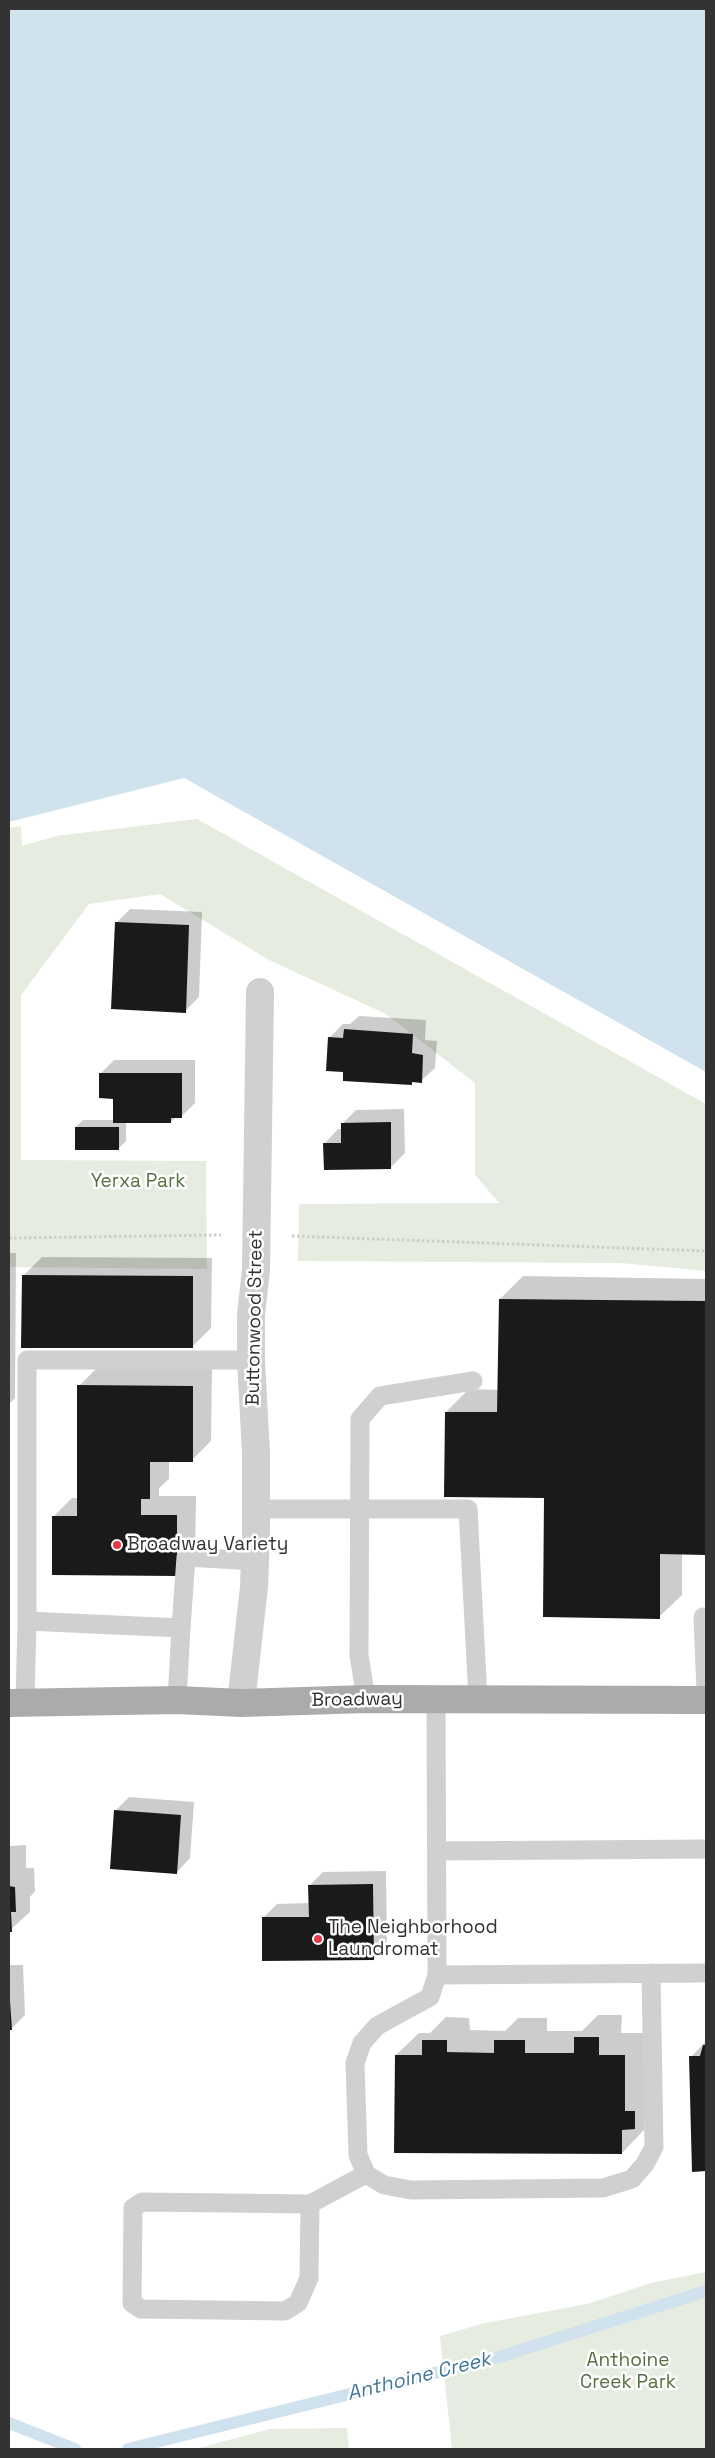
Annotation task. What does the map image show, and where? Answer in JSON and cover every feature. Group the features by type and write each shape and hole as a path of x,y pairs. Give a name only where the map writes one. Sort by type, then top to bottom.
{"main road":[{"name":"Broadway","path":"17,1703 177,1700 241,1703 366,1699 706,1700"}],"street":[{"name":"Buttonwood Street","path":"241,1703 255,1561 256,1453 251,1360 251,1315 256,1270 260,992"}],"lane":[{"path":"17,1703 27,1621 17,1455 27,1360 251,1360"},
{"path":"366,1699 359,1655 360,1419 380,1396 473,1381"},
{"path":"256,1509 468,1509 478,1699"},
{"path":"177,1700 186,1557 255,1561"},
{"path":"706,1617 703,1617 706,1692"},
{"path":"27,1621 182,1628"},
{"path":"436,1699 437,1975 430,1997 377,2026 362,2042 355,2063 358,2155 366,2174 384,2185 412,2190 603,2188 632,2179 646,2164 654,2147 650,1973"},
{"path":"437,1850 706,1849"},
{"path":"437,1975 706,1973"},
{"path":"310,2204 309,2278 298,2302 285,2312 142,2309 132,2303 133,2208 142,2202 310,2204 366,2174"}],"path":[{"path":"9,1238 256,1235 706,1252"}],"green space":[{"name":"Yerxa Park","path":"197,819 706,1104 706,1271 621,1263 298,1261 299,1204 499,1203 475,1175 475,1083 386,1014 269,960 160,894 89,904 21,995 21,1160 206,1161 207,1269 9,1267 9,828 21,826 22,846 56,836"},
{"name":"Anthoine Creek Park","path":"706,2272 706,2449 452,2449 440,2336 485,2323 587,2304 651,2283"},
{"path":"347,2428 349,2449 195,2449 270,2429"}],"water":[{"path":"9,9 706,9 706,1072 184,778 9,822"}],"building":[{"path":"115,922 189,925 186,1013 111,1009"},
{"path":"344,1029 413,1034 412,1053 423,1055 422,1083 412,1082 412,1085 343,1081 343,1072 326,1071 328,1037 343,1038"},
{"path":"99,1073 182,1073 182,1118 171,1118 171,1123 113,1123 113,1099 99,1098"},
{"path":"391,1122 391,1169 324,1170 323,1143 341,1143 341,1123"},
{"path":"75,1127 119,1127 119,1150 75,1150"},
{"path":"22,1275 193,1276 193,1348 21,1348"},
{"path":"499,1299 706,1301 706,1555 660,1554 660,1619 543,1617 544,1498 444,1497 445,1412 497,1412"},
{"path":"77,1385 193,1386 193,1462 150,1462 150,1499 141,1499 141,1515 177,1515 177,1576 52,1575 52,1516 77,1516"},
{"path":"114,1810 181,1815 177,1874 110,1869"},
{"name":"The Neighborhood Laundromat","path":"373,1884 374,1960 262,1961 262,1917 309,1917 308,1885"},
{"path":"9,1886 15,1887 16,1912 11,1912 12,1932 9,1932"},
{"path":"10,2001 12,2030 9,2030"},
{"path":"574,2037 599,2037 599,2055 625,2055 625,2111 635,2111 635,2129 622,2130 622,2154 394,2153 395,2055 422,2055 422,2040 447,2040 447,2052 494,2053 494,2040 525,2040 525,2053 574,2053"},
{"path":"703,2045 706,2045 706,2171 692,2172 689,2056 700,2056"}],"waterway":[{"name":"Anthoine Creek","path":"128,2449 499,2357 706,2291"},
{"name":"Anthoine Creek","path":"9,2423 75,2449"}],"place":[{"name":"Broadway Variety","path":"117,1545"},
{"name":"The Neighborhood Laundromat","path":"318,1939"}]}
